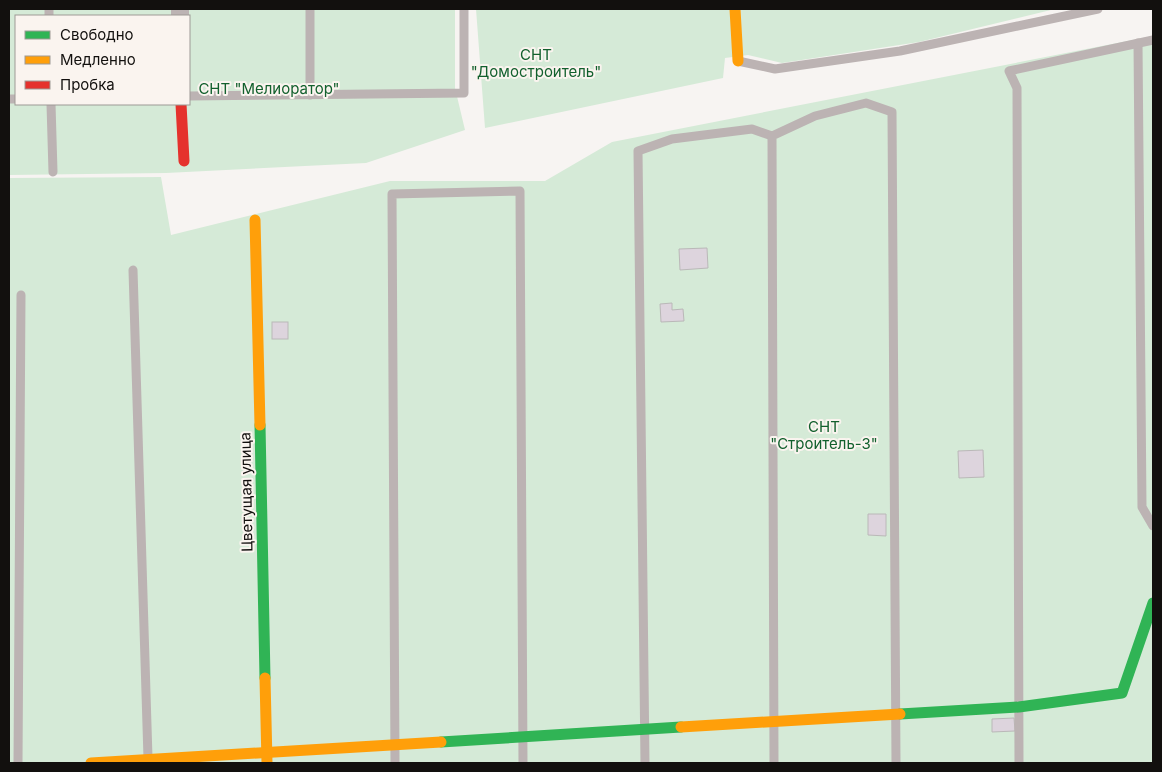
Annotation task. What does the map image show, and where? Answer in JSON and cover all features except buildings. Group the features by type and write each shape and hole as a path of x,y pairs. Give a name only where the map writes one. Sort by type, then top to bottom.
{"street":[{"path":"735,9 738,61"},
{"path":"181,105 184,161"},
{"name":"Цветущая улица","path":"255,220 267,758"},
{"path":"91,763 267,758 395,744 1019,707 1122,693 1153,603"}],"lane":[{"path":"310,9 310,94"},
{"path":"190,96 464,93 464,9"},
{"path":"738,61 775,69 900,51 1098,9"},
{"path":"1019,763 1017,88 1009,71 1153,40"},
{"path":"1138,43 1142,507 1153,526"},
{"path":"645,763 638,151 672,139 743,130 752,129 772,136 815,116 866,103 892,112 896,763"},
{"path":"50,105 53,172"},
{"path":"772,136 774,763"},
{"path":"395,763 392,194 520,192 523,763"},
{"path":"133,270 148,761"},
{"path":"18,763 21,295"}],"green space":[{"name":"СНТ \"Мелиоратор\"","path":"9,9 455,9 455,88 465,130 366,163 166,173 9,175"},
{"name":"СНТ \"Домостроитель\"","path":"476,9 1055,9 919,42 782,63 748,55 725,58 723,78 485,128"},
{"name":"СНТ \"Строитель-3\"","path":"1153,36 1153,763 9,763 9,178 161,177 171,235 390,181 545,181 612,142"}],"traffic: fast":[{"path":"260,425 265,678"},
{"path":"900,714 1019,707 1122,693 1153,603"},
{"path":"441,742 681,727"}],"traffic: slow":[{"path":"735,9 738,61"},
{"path":"255,220 260,425"},
{"path":"265,678 267,763"},
{"path":"681,727 900,714"},
{"path":"91,763 441,742"}],"traffic: jam":[{"path":"181,105 184,161"}]}
